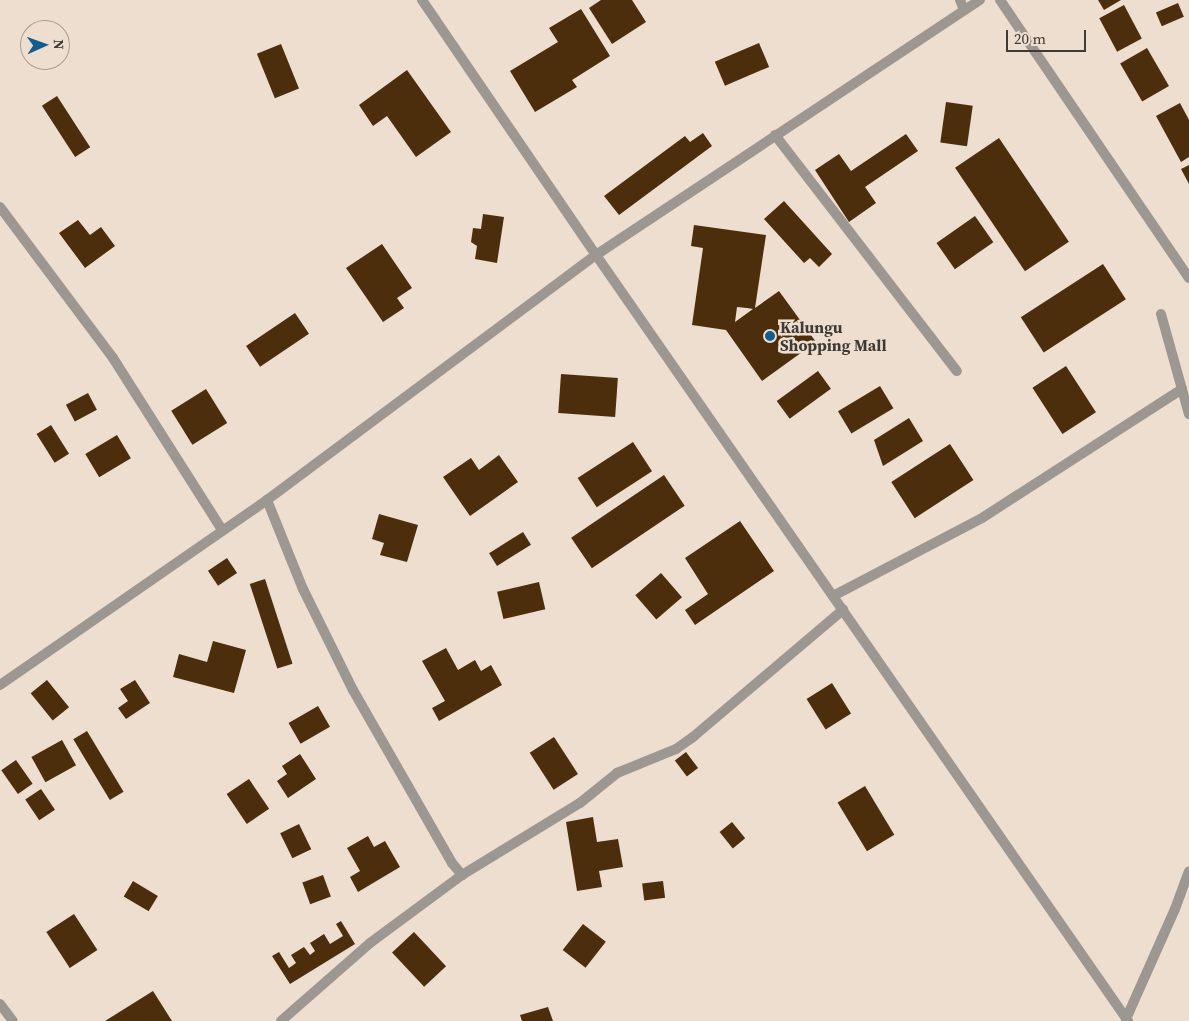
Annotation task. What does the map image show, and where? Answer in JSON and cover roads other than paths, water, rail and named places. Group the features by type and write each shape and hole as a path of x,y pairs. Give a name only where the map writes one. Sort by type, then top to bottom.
{"street":[{"path":"422,0 596,255 1127,1020"},
{"path":"960,0 964,10"},
{"path":"0,685 267,500 596,255 980,0"},
{"path":"1000,0 1189,278"},
{"path":"775,135 957,371"},
{"path":"0,207 114,358 222,530"},
{"path":"1161,314 1189,414"},
{"path":"833,596 982,518 1182,389"},
{"path":"267,500 304,588 353,690 452,863 462,875"},
{"path":"281,1021 370,943 462,875 580,803 617,773 676,749 694,737 843,610"},
{"path":"1127,1020 1175,909 1189,871"},
{"path":"0,1004 13,1021"}],"place":[{"name":"Kalungu Shopping Mall","path":"770,336"}]}
